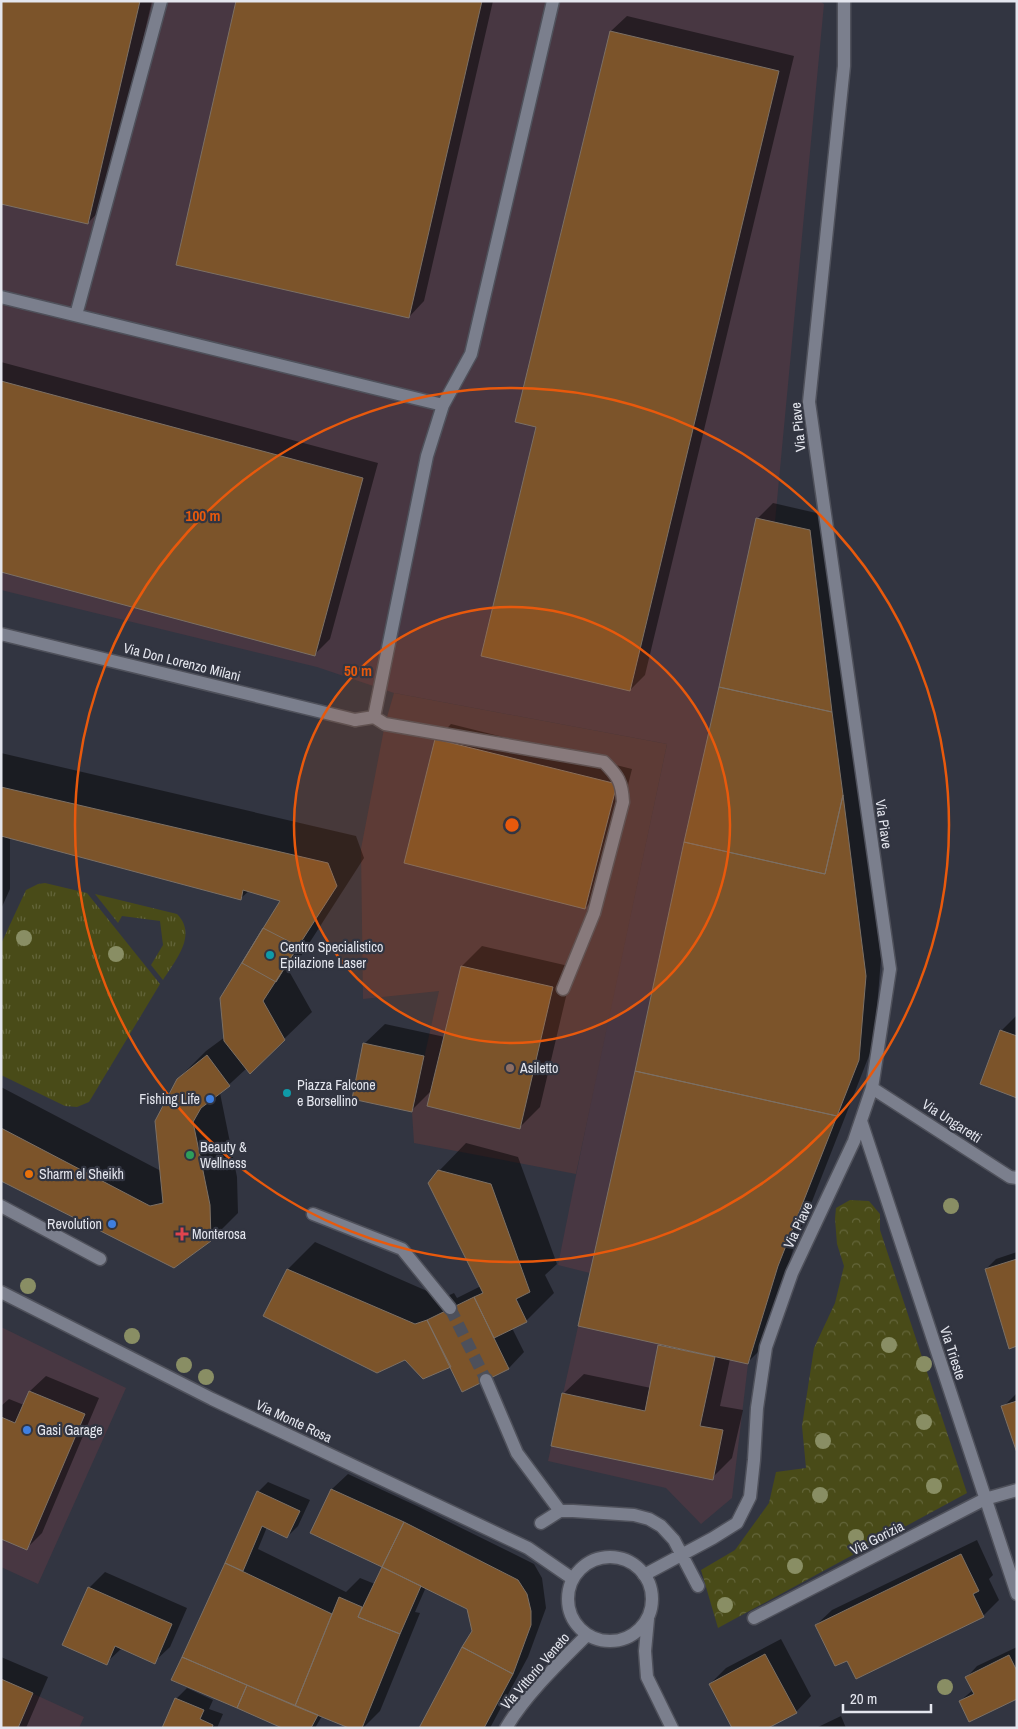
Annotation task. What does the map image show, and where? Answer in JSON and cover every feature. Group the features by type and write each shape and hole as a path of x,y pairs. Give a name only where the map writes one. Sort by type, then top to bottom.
{"street":[{"path":"76,316 161,1"},
{"path":"554,1 471,354 444,405 427,456 374,717 385,724 604,762 617,774 622,786 623,802 594,913 563,989"},
{"name":"Via Piave","path":"644,1575 737,1523 750,1497 757,1408 766,1347 792,1272 854,1141 872,1088 890,969 809,402 844,66 844,1"},
{"path":"1,297 444,405"},
{"name":"Via Don Lorenzo Milani","path":"1,634 355,720 374,717"},
{"name":"Via Ungaretti","path":"872,1088 1010,1177 1017,1178"},
{"name":"Via Trieste","path":"861,1121 1017,1594"},
{"path":"1,1206 100,1259"},
{"path":"313,1214 402,1249 450,1308"},
{"name":"Via Monte Rosa","path":"1,1292 212,1399 528,1548 573,1580"},
{"path":"486,1380 517,1453 560,1512"},
{"name":"Via Gorizia","path":"754,1618 986,1499 1017,1490"},
{"path":"541,1523 560,1512 592,1511 634,1515 649,1519 669,1533 683,1554 698,1586"},
{"path":"648,1616 640,1628 628,1637 615,1641 600,1640 587,1634 571,1616 568,1604 568,1591 581,1568 593,1560 607,1557 621,1558 634,1565 644,1575 652,1595 645,1651 647,1676 672,1728"},
{"name":"Via Vittorio Veneto","path":"506,1728 559,1662 587,1634"}],"shaded area":[{"path":"1,1 820,1 824,4 775,522 778,1266 748,1364 732,1498 701,1524 666,1488 548,1461 590,1273 558,1265 667,744 394,693 317,667 1,590"},
{"path":"394,693 667,744 576,1174 414,1143 412,1112 439,991 363,999 361,849 385,724"},
{"path":"1,1327 126,1388 38,1584 1,1567"},
{"path":"1,1679 84,1717 79,1728 1,1728"}],"green space":[{"path":"45,883 87,893 160,984 89,1102 77,1107 65,1106 1,1075 1,944 26,890"},
{"path":"95,894 177,914 183,922 185,939 178,956 163,980 151,965 163,945 160,921 122,916 118,923"},
{"path":"850,1200 869,1201 880,1214 880,1230 967,1493 718,1628 701,1570 735,1550 769,1503 776,1472 806,1468 802,1426 814,1348 835,1303 844,1266 837,1244 836,1208"}],"building":[{"path":"1,1 140,1 88,224 1,204"},
{"path":"236,1 482,1 409,318 176,265"},
{"path":"610,31 779,71 630,691 481,656 536,427 515,422"},
{"path":"1,381 363,478 315,656 1,572"},
{"path":"756,518 810,530 832,712 719,687"},
{"path":"719,687 832,712 843,795 825,874 684,842"},
{"path":"435,739 617,784 585,909 404,863"},
{"path":"1,787 328,863 337,886 263,1001 285,1040 250,1074 224,1041 220,998 280,901 243,890 241,900 1,836"},
{"path":"843,795 866,976 859,1060 837,1116 635,1071 684,842 825,874"},
{"name":"Centro Specialistico Epilazione Laser","path":"263,928 298,946 276,982 242,963"},
{"path":"461,966 553,987 520,1129 427,1106"},
{"path":"1000,1030 1017,1036 1017,1098 980,1084"},
{"path":"363,1043 424,1056 412,1112 352,1099"},
{"path":"207,1055 230,1086 201,1108 193,1122 210,1205 211,1241 174,1268 1,1181 1,1128 150,1206 163,1203 155,1121 177,1079"},
{"path":"635,1071 837,1116 778,1266 748,1364 578,1326"},
{"path":"438,1170 491,1184 530,1292 516,1299 527,1322 494,1338 474,1297 483,1293 428,1183"},
{"path":"1017,1259 1017,1346 1009,1349 985,1269"},
{"path":"287,1269 415,1324 427,1320 451,1367 423,1379 405,1360 377,1373 263,1316"},
{"path":"474,1297 509,1369 462,1392 427,1320"},
{"path":"658,1345 715,1357 700,1426 723,1430 713,1480 551,1446 562,1393 645,1411"},
{"path":"29,1391 85,1414 27,1550 1,1539 1,1417 15,1423"},
{"path":"1017,1401 1017,1453 1001,1406"},
{"path":"331,1489 404,1522 382,1567 310,1533"},
{"path":"257,1491 300,1511 287,1538 262,1526 243,1571 225,1563"},
{"path":"404,1522 518,1580 527,1594 531,1611 531,1625 513,1674 462,1647 472,1631 467,1609 382,1567"},
{"path":"961,1554 979,1591 973,1594 984,1617 856,1679 847,1661 835,1666 815,1625"},
{"path":"225,1563 332,1614 295,1706 182,1657"},
{"path":"382,1567 421,1586 400,1634 358,1617"},
{"path":"88,1587 172,1624 155,1664 115,1646 107,1665 62,1645"},
{"path":"339,1597 362,1607 358,1617 400,1634 362,1728 349,1728 295,1706"},
{"path":"462,1647 513,1674 484,1728 419,1728"},
{"path":"765,1654 797,1713 768,1728 732,1728 709,1684"},
{"path":"1009,1655 1017,1671 1017,1699 969,1722 959,1701 974,1694 965,1677"},
{"path":"182,1657 247,1685 237,1708 171,1680"},
{"path":"1,1679 33,1693 18,1728 1,1728"},
{"path":"247,1685 318,1715 311,1728 282,1728 237,1708"},
{"path":"175,1698 204,1710 200,1719 213,1725 212,1728 162,1728"}],"tunnel":[{"path":"450,1308 486,1380"}],"place":[{"name":"Centro Specialistico Epilazione Laser","path":"270,955"},
{"name":"Asiletto","path":"510,1068"},
{"name":"Piazza Falcone e Borsellino","path":"287,1093"},
{"name":"Fishing Life","path":"210,1099"},
{"name":"Beauty & Wellness","path":"190,1155"},
{"name":"Sharm el Sheikh","path":"29,1174"},
{"name":"Revolution","path":"112,1224"},
{"name":"Monterosa","path":"182,1234"},
{"name":"Gasi Garage","path":"27,1430"}]}
